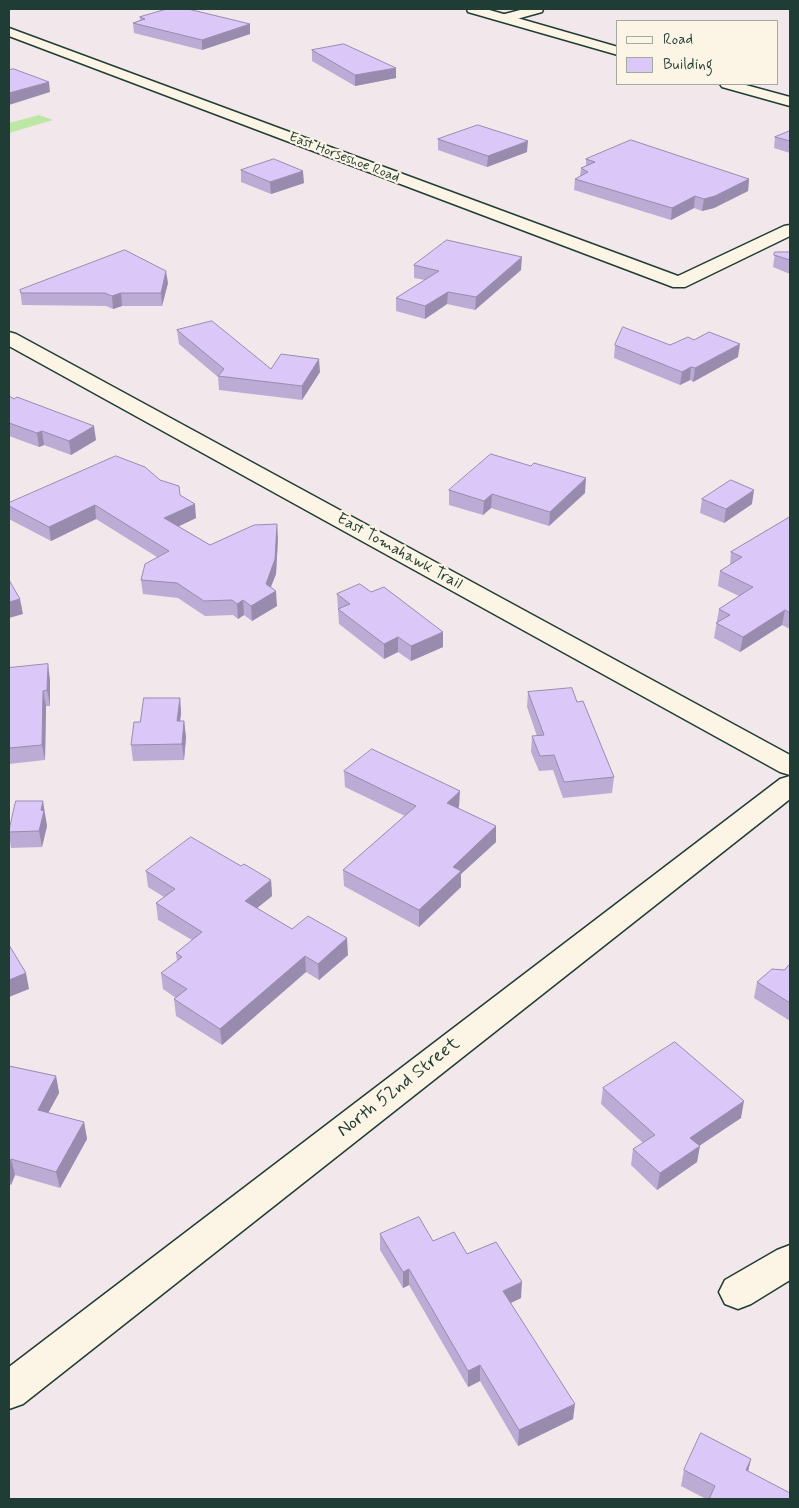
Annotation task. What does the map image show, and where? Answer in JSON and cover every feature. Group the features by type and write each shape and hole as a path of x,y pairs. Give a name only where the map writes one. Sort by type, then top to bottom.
{"street":[{"path":"473,9 616,43"},
{"path":"496,9 512,17 616,50"},
{"path":"512,17 536,9"},
{"name":"East Horseshoe Road","path":"9,32 679,283 790,230"},
{"path":"730,85 790,102"},
{"path":"754,85 790,95"},
{"name":"East Tomahawk Trail","path":"9,338 790,766"},
{"name":"North 52nd Street","path":"9,1391 790,785"},
{"path":"738,1292 790,1261"}],"green space":[{"path":"39,115 53,120 9,133 9,123"}],"building":[{"path":"167,9 188,9 250,24 202,40 133,23 145,19 140,17"},
{"path":"344,44 396,68 355,75 312,50"},
{"path":"14,69 49,82 9,93 9,70"},
{"path":"478,125 528,141 488,156 438,139"},
{"path":"790,131 790,141 775,137"},
{"path":"631,140 749,179 715,196 704,199 695,196 672,208 575,179 588,172 581,168 595,162 586,159"},
{"path":"274,159 303,171 270,182 241,170"},
{"path":"447,240 522,257 476,297 448,292 425,306 396,298 439,271 414,265"},
{"path":"125,250 166,271 161,293 121,293 112,296 105,293 21,293 20,290"},
{"path":"775,252 790,252 790,260 774,255"},
{"path":"212,321 271,369 281,354 319,359 302,386 218,376 224,369 177,330"},
{"path":"623,327 670,345 688,337 694,340 709,332 740,344 695,368 691,367 682,372 615,345"},
{"path":"9,396 14,399 17,397 94,426 69,441 42,431 37,433 9,423"},
{"path":"491,454 531,466 534,463 586,478 550,512 492,494 484,501 449,490"},
{"path":"116,456 145,467 160,480 179,486 180,495 195,504 164,518 210,545 254,525 277,524 275,559 266,584 276,591 251,606 243,600 237,604 232,600 204,601 177,583 141,580 145,564 169,551 95,505 49,527 9,506 9,503"},
{"path":"731,480 754,490 726,509 702,499"},
{"path":"790,517 790,613 785,610 743,637 716,623 730,615 719,609 753,587 720,571 742,557 731,552"},
{"path":"9,580 20,599 9,602"},
{"path":"360,584 371,592 384,587 443,632 411,646 398,637 384,644 338,609 350,604 337,594"},
{"path":"48,664 47,690 43,691 42,745 9,748 9,668"},
{"path":"572,688 577,702 583,701 614,777 564,782 554,755 540,756 532,736 544,735 528,692"},
{"path":"144,698 180,698 177,721 184,721 182,744 131,745 134,722 140,722"},
{"path":"372,749 460,791 447,803 496,826 453,867 461,871 419,910 343,870 416,806 344,771"},
{"path":"16,801 43,801 41,810 44,811 39,831 9,832"},
{"path":"191,837 241,866 244,864 271,880 245,901 292,929 308,916 347,938 318,964 305,956 220,1029 174,999 187,989 161,973 182,957 176,953 202,932 156,903 175,889 146,871"},
{"path":"9,945 26,973 9,980"},
{"path":"790,964 790,1003 757,982 772,969 784,970"},
{"path":"675,1042 744,1101 690,1138 700,1146 660,1173 633,1149 655,1135 603,1088"},
{"path":"9,1066 56,1076 38,1110 84,1122 56,1172 11,1159 9,1166"},
{"path":"419,1217 433,1241 454,1232 467,1254 496,1242 522,1282 503,1291 575,1404 519,1430 480,1365 468,1371 409,1269 403,1272 380,1234"},
{"path":"701,1433 751,1459 746,1470 790,1493 790,1499 709,1499 715,1486 684,1470"}]}
